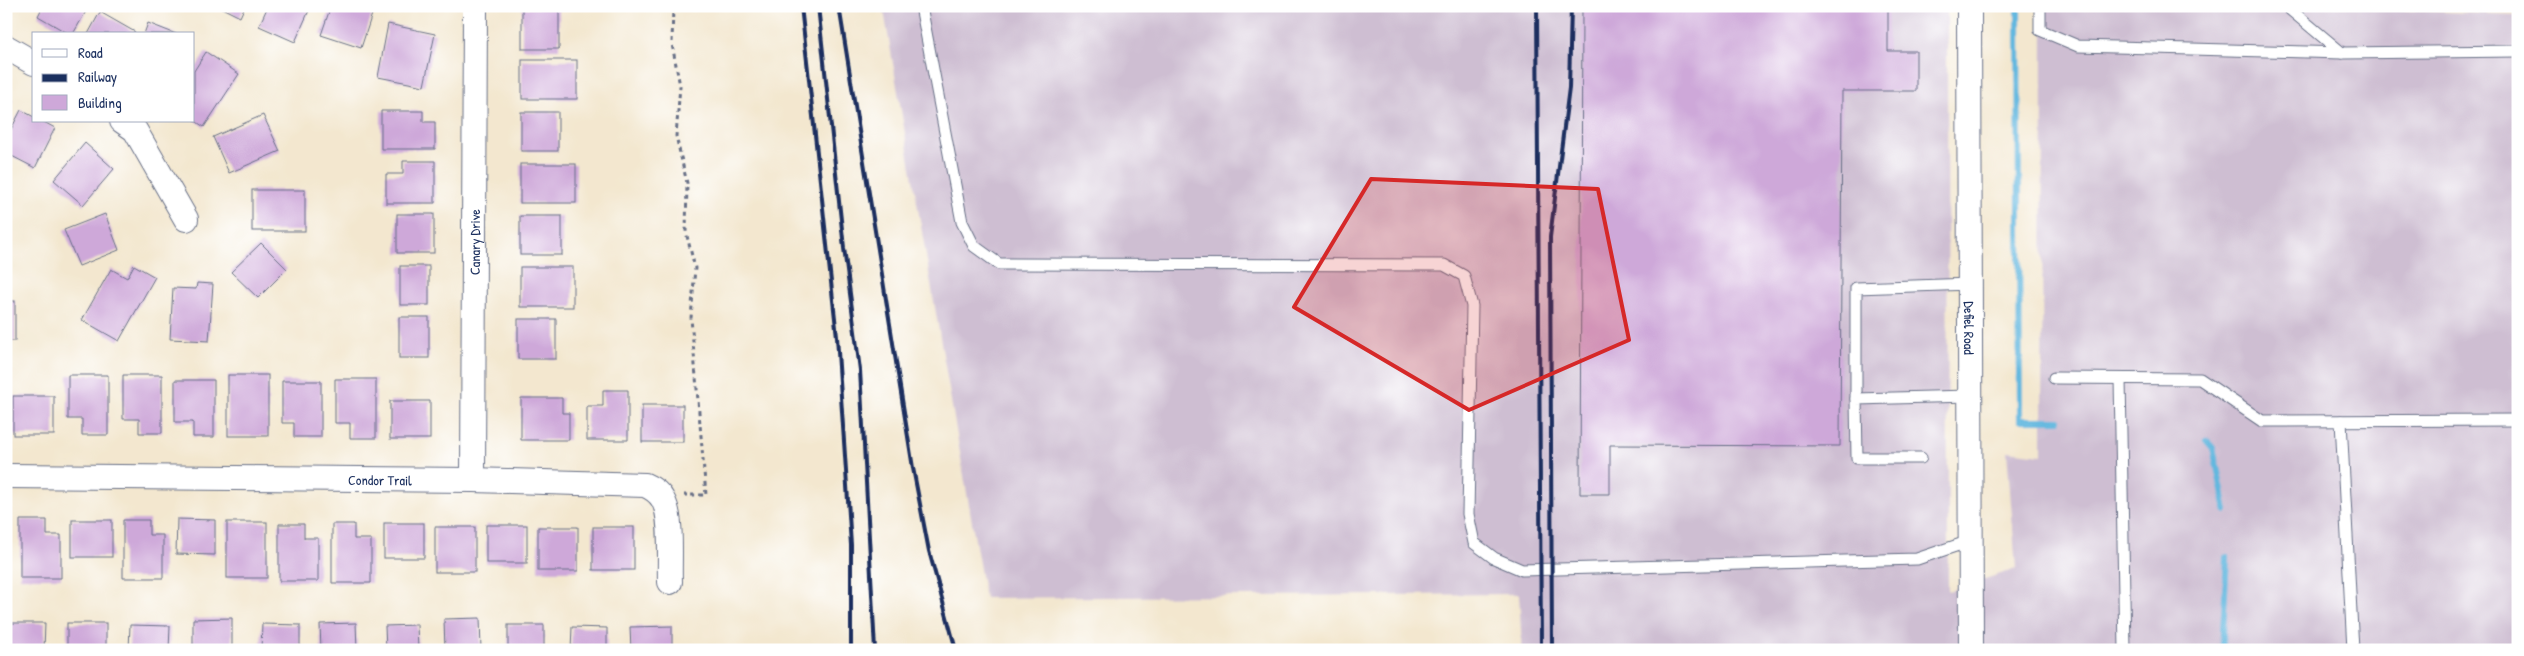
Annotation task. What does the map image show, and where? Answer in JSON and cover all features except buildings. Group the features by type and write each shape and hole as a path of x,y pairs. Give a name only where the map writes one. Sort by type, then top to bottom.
{"street":[{"name":"Canary Drive","path":"473,480 475,6"},
{"name":"Defiel Road","path":"1969,6 1971,650"},
{"path":"6,47 32,62"},
{"path":"123,122 135,130 186,219"},
{"name":"Condor Trail","path":"6,476 634,483 655,490 664,500 668,516 670,582"}],"lane":[{"path":"921,6 962,222 974,246 999,264 1444,265 1464,276 1472,306 1468,514 1474,543 1494,558 1522,570 1917,559 1970,541"},
{"path":"2040,6 2040,30 2078,46 2342,53 2518,51"},
{"path":"2286,6 2342,53"},
{"path":"1920,458 1857,458 1856,288 1971,284"},
{"path":"2054,378 2200,379 2262,421 2518,420"},
{"path":"2120,379 2126,650"},
{"path":"1856,398 1969,396"},
{"path":"2341,421 2353,650"}],"path":[{"path":"673,6 672,44 680,86 676,136 688,183 686,232 695,268 691,318 706,495 686,496 680,490"}],"highlighted area":[{"path":"1371,179 1598,189 1629,340 1469,410 1294,307"}],"shaded area":[{"path":"941,6 1947,6 1948,591 2016,569 2007,451 2042,455 2043,6 2371,6 2374,9 2518,15 2518,650 1522,650 1519,594 985,598 884,11"}],"waterway":[{"path":"2018,6 2020,420 2059,420"},
{"path":"2206,440 2213,448 2226,510"},
{"path":"2222,650 2227,557"}],"railway":[{"path":"801,6 837,337 851,545 851,650"},
{"path":"818,6 844,248 860,370 875,650"},
{"path":"839,6 913,468 929,551 956,650"},
{"path":"1537,6 1541,650"},
{"path":"1552,650 1550,237 1569,88 1571,6"}]}
